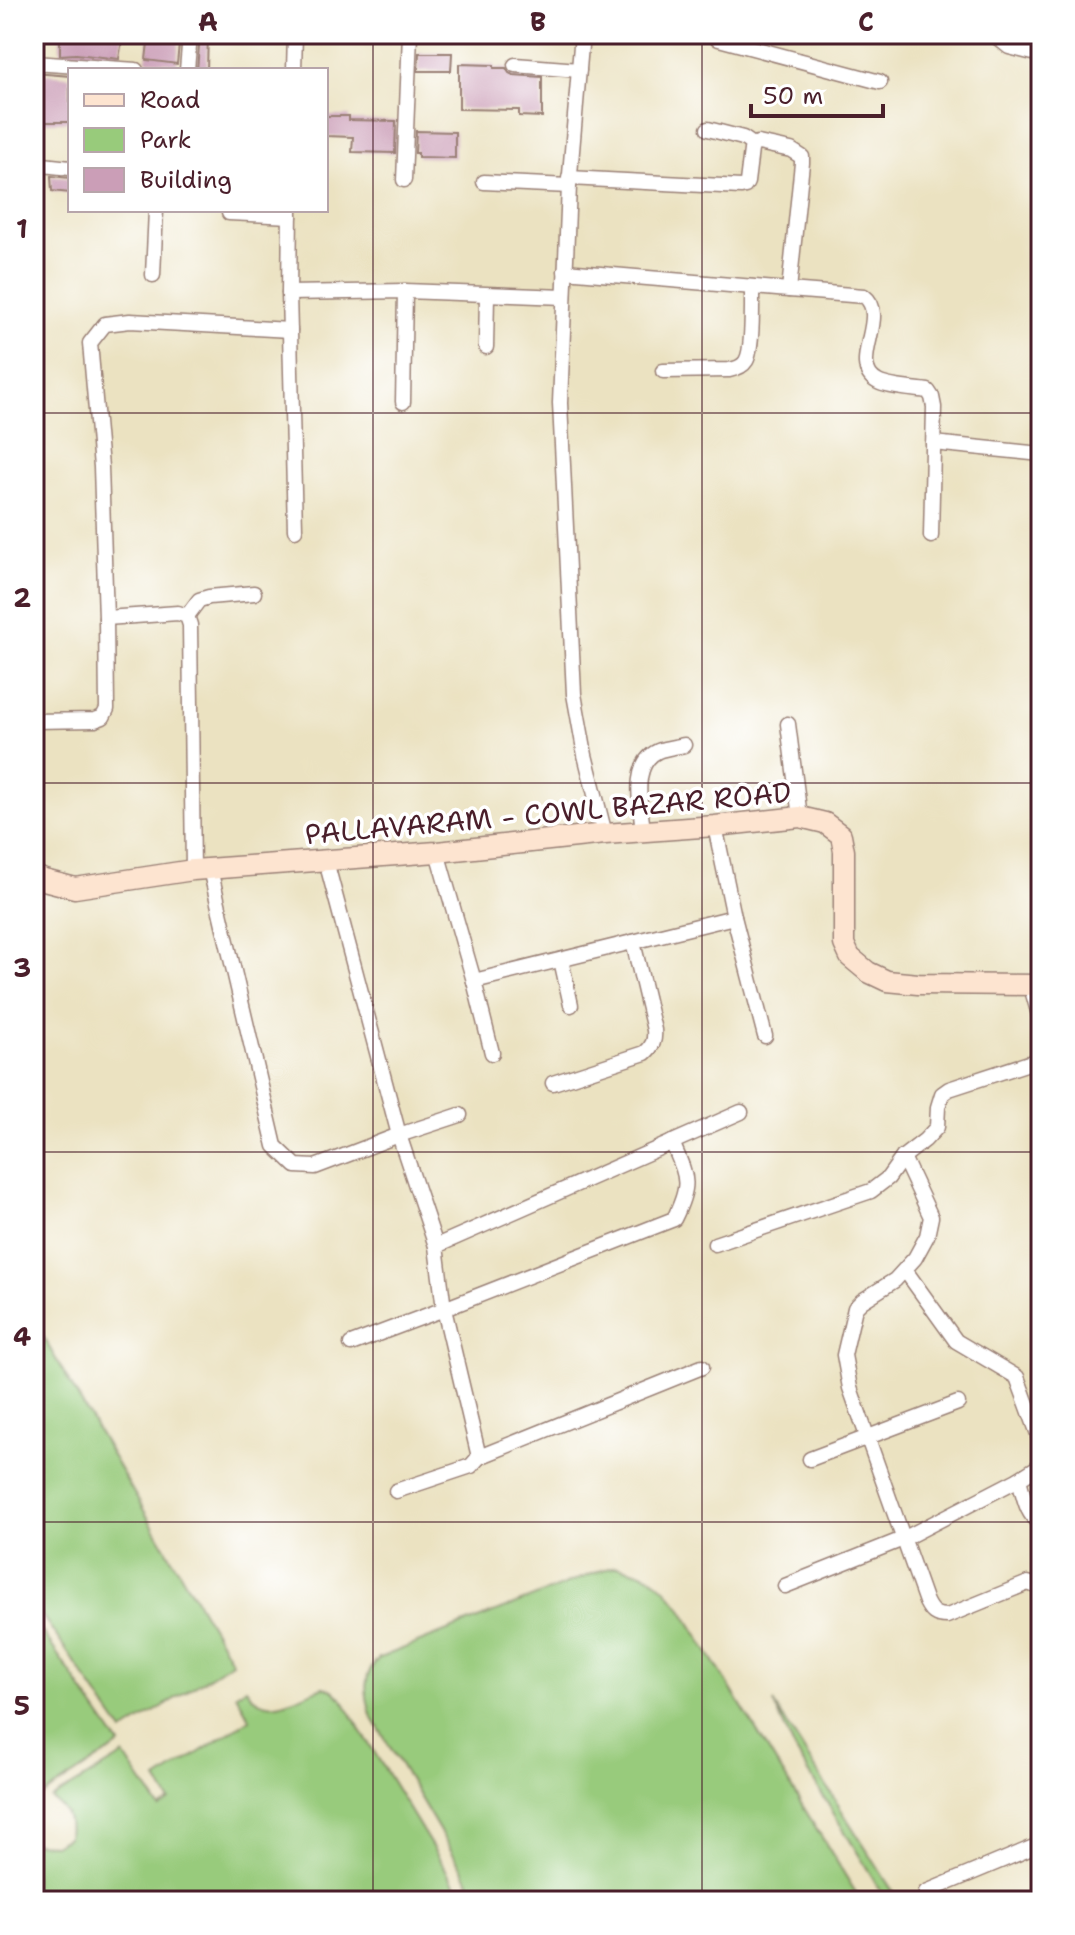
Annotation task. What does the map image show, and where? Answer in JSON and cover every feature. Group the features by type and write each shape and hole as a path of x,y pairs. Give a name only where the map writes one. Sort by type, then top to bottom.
{"street":[{"path":"187,68 190,34"},
{"path":"294,68 295,34"},
{"path":"404,180 410,34"},
{"path":"582,34 569,182 560,403 574,694 585,755 605,834"},
{"path":"712,34 719,39 880,82"},
{"path":"993,34 1009,47 1041,55"},
{"path":"34,63 79,68"},
{"path":"515,65 579,70"},
{"path":"708,129 743,138 753,145"},
{"path":"753,145 758,143 791,150 802,157 789,290"},
{"path":"484,182 741,187 747,182 753,145"},
{"path":"34,164 68,168"},
{"path":"153,275 156,212"},
{"path":"229,213 290,213 295,530"},
{"path":"565,271 864,296 871,301 874,310 866,363 869,374 879,383 928,391 932,397 931,536"},
{"path":"663,371 729,370 738,368 746,361 750,349 752,287"},
{"path":"289,293 405,291 564,297"},
{"path":"403,402 405,291"},
{"path":"486,347 487,295"},
{"path":"34,721 95,720 103,717 107,709 101,467 90,343 105,324 130,321 290,330"},
{"path":"933,443 1041,454"},
{"path":"187,616 199,600 254,593"},
{"path":"106,618 178,613 187,616"},
{"path":"187,616 190,625 201,869 275,1146 296,1166 315,1167 460,1115"},
{"path":"788,724 800,817"},
{"path":"643,831 641,771 656,752 684,745"},
{"name":"PALLAVARAM - COWL BAZAR ROAD","path":"34,875 75,888 201,869 437,852 800,817 825,823 841,835 844,851 844,944 850,957 868,972 887,981 918,984 1036,984"},
{"path":"715,826 734,917 765,1036"},
{"path":"437,852 492,1053"},
{"path":"326,861 399,1135 436,1246 444,1309 479,1457"},
{"path":"474,981 734,917"},
{"path":"553,1083 645,1053 652,1046 654,1030 633,942"},
{"path":"561,960 571,1005"},
{"path":"1036,984 1041,1022"},
{"path":"715,1244 871,1191 888,1178 903,1157 937,1127 942,1094 1041,1059"},
{"path":"436,1246 741,1112"},
{"path":"351,1344 674,1219 684,1199 687,1179 672,1142"},
{"path":"903,1157 931,1217 927,1236 905,1270 855,1308 844,1355 850,1388 931,1612 947,1616 1028,1583 1041,1588"},
{"path":"905,1270 956,1341 1017,1377 1041,1442"},
{"path":"396,1491 471,1466 479,1457 702,1367"},
{"path":"810,1459 958,1403"},
{"path":"785,1586 903,1539 1041,1465"},
{"path":"1019,1479 1028,1510 1034,1520 1041,1524"},
{"path":"926,1892 1041,1844"}],"green space":[{"path":"34,1326 232,1662 123,1732 34,1604"},
{"path":"617,1566 653,1578 680,1606 861,1901 481,1901 371,1715 366,1692 367,1678 379,1658"},
{"path":"34,1620 120,1745 37,1799 34,1796"},
{"path":"323,1687 333,1690 342,1699 465,1901 418,1901 413,1894 403,1901 34,1901 34,1843 55,1844 68,1837 66,1815 51,1799 124,1755 160,1808 170,1801 157,1780 250,1719 236,1694 246,1688 254,1698 272,1704 292,1700"},
{"path":"773,1702 899,1901 887,1901 795,1750"}],"building":[{"path":"60,34 123,34 119,59 60,55"},
{"path":"149,34 180,34 177,64 146,60"},
{"path":"200,34 208,34 207,68 197,68"},
{"path":"419,53 452,53 451,71 418,71"},
{"path":"459,64 494,65 494,68 506,68 513,75 542,77 542,117 519,116 519,110 459,109"},
{"path":"34,73 68,76 68,122 43,122 43,103 34,102"},
{"path":"328,116 349,116 349,120 396,121 395,153 352,152 353,137 328,136"},
{"path":"416,131 455,132 455,158 418,157 415,153"},
{"path":"51,176 68,178 68,193 52,191"}]}
